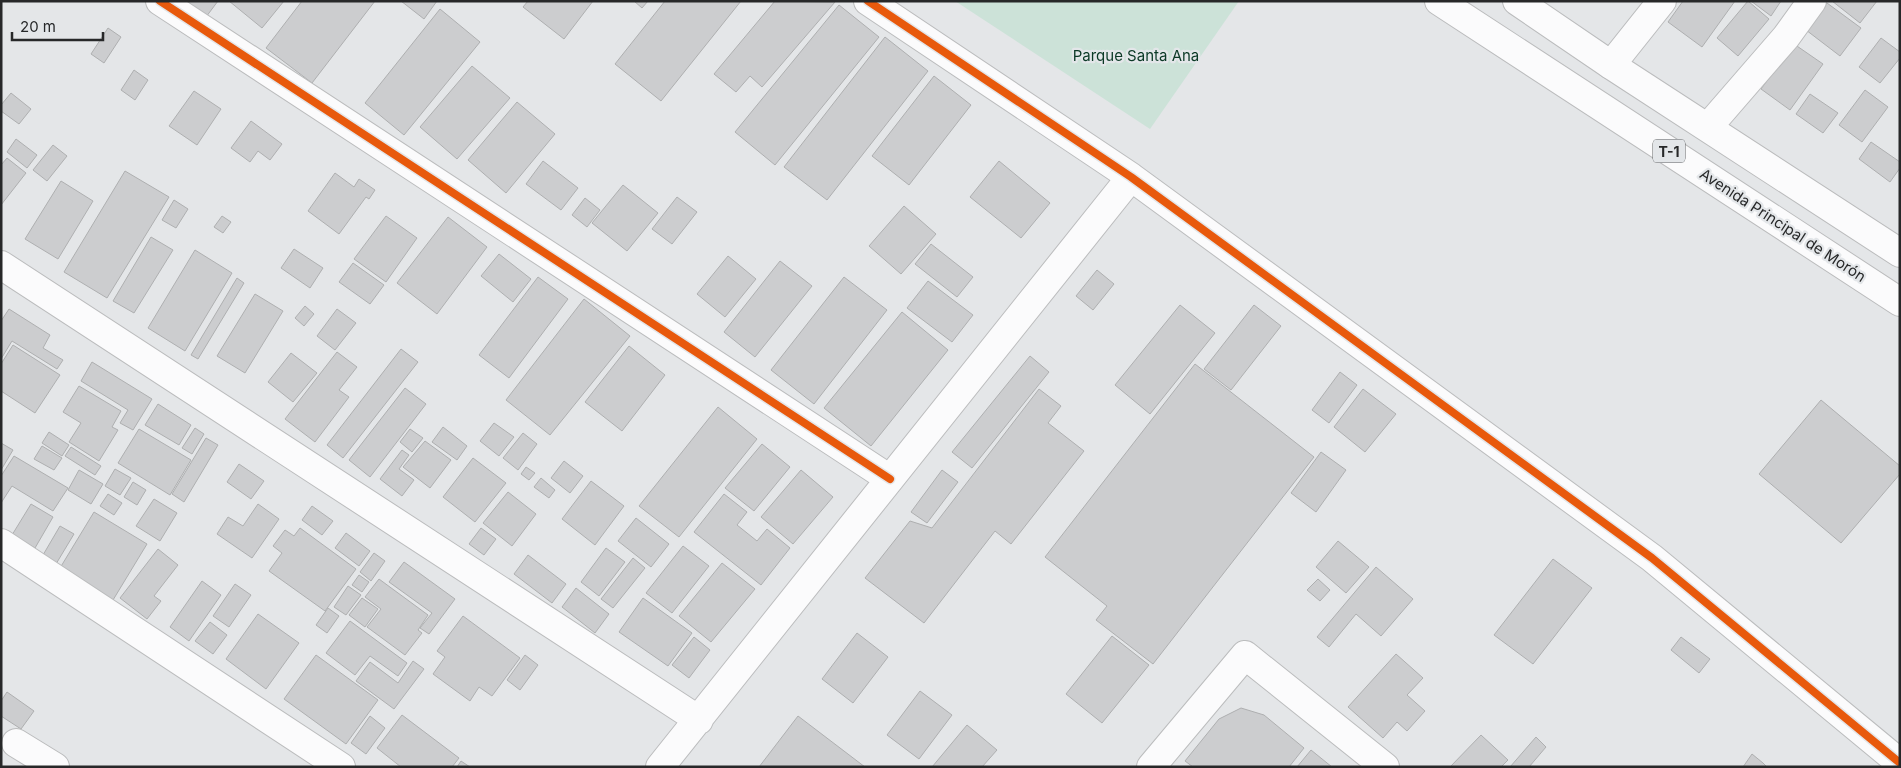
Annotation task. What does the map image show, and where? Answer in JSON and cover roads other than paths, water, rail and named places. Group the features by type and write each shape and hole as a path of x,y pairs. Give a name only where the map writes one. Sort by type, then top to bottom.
{"street":[{"path":"160,1 890,479"},
{"path":"868,1 1131,177 1652,558 1900,763"},
{"name":"Avenida Principal de Morón","path":"1439,1 1900,302"},
{"name":"T-1","path":"1516,1 1900,253"},
{"path":"1611,65 1662,1"},
{"path":"1708,127 1786,37 1812,1"},
{"path":"660,767 1131,177"},
{"path":"1,265 699,720"},
{"path":"1,543 341,767"},
{"path":"1151,767 1245,655 1385,767"},
{"path":"16,743 55,767"}],"park label":[{"name":"Parque Santa Ana","path":"1136,55"}]}
